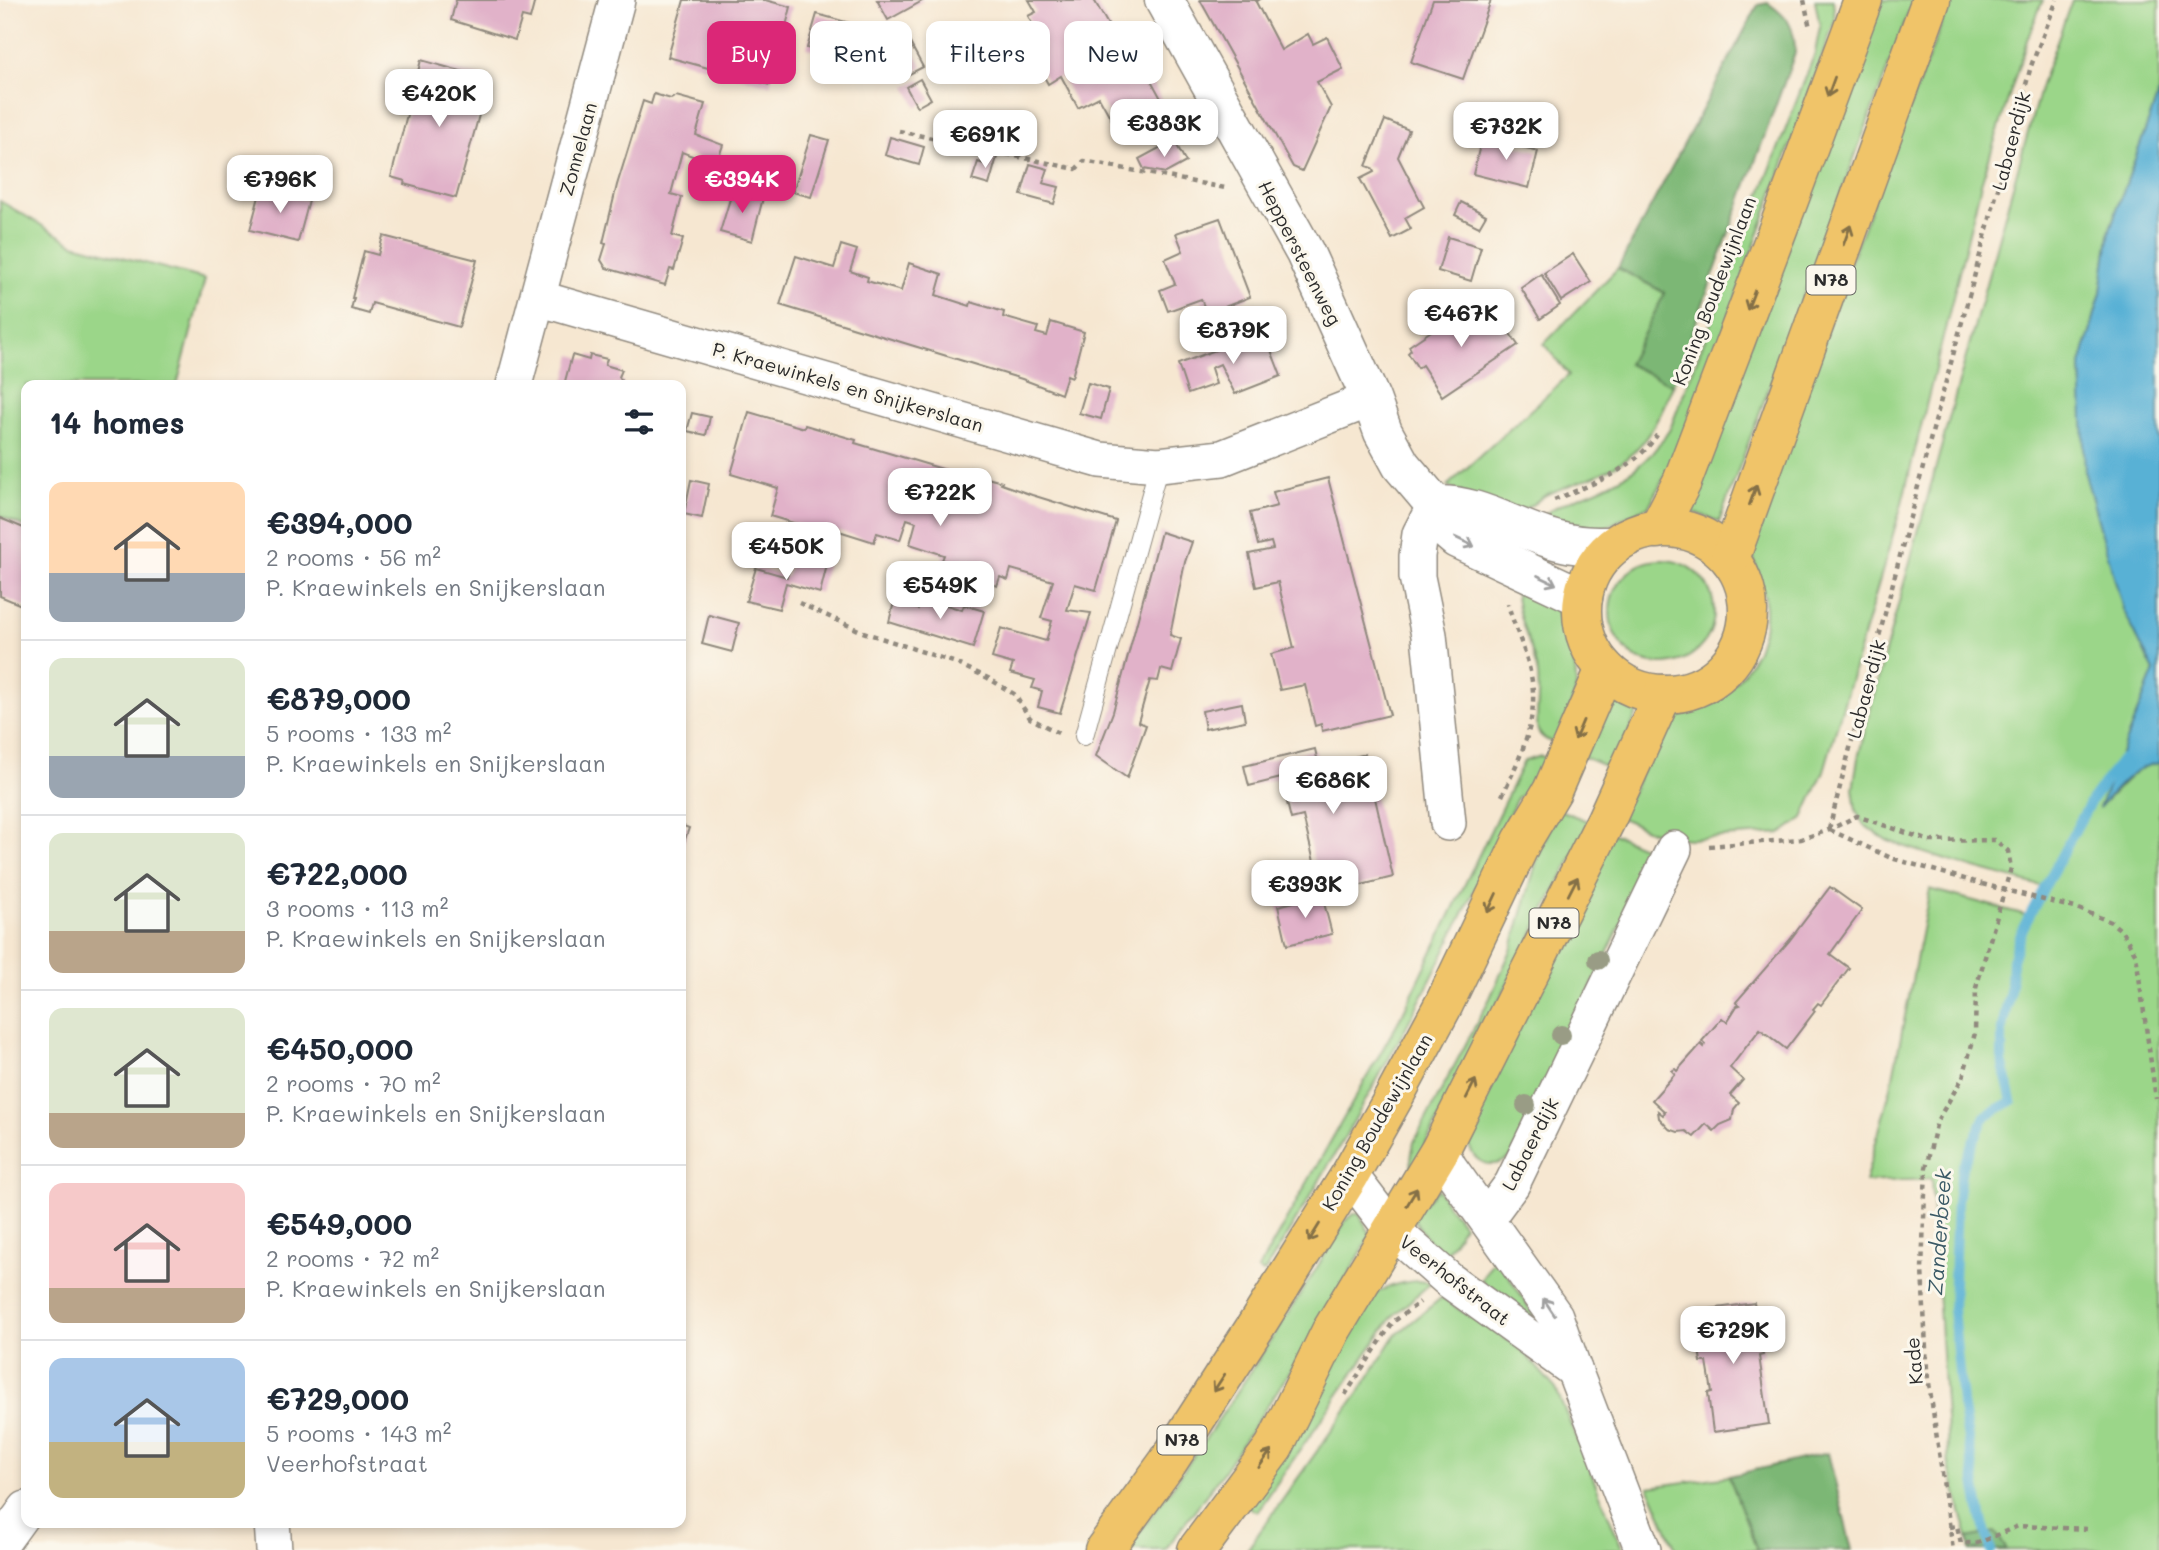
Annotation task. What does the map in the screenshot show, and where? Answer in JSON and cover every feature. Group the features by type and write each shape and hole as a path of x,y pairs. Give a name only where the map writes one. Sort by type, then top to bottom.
{"main road":[{"name":"N78","path":"1730,559 1931,0"},
{"name":"Koning Boudewijnlaan","path":"1658,529 1682,482 1852,11"},
{"path":"1658,529 1685,531 1710,541 1730,559 1742,580 1748,603 1747,626 1740,648 1726,668 1708,683 1686,692 1662,694 1641,691 1622,682 1605,669 1590,648 1583,624 1583,598 1588,579 1599,561 1613,547 1634,534 1658,529"},
{"name":"Koning Boudewijnlaan","path":"1104,1550 1168,1462 1350,1175 1444,1004 1521,841 1552,791 1605,669"},
{"name":"N78","path":"1198,1550 1274,1447 1331,1331 1440,1150 1606,820 1662,694"}],"street":[{"name":"Zonnelaan","path":"515,380 617,0"},
{"name":"Heppersteenweg","path":"1164,0 1305,253 1371,399 1383,432 1401,465 1435,505 1444,528 1457,539 1583,598"},
{"name":"P. Kraewinkels en Snijkerslaan","path":"538,299 1100,460 1159,465 1222,458 1371,399"},
{"path":"1448,823 1429,635 1417,577 1420,534 1435,505 1451,504 1471,508 1557,541 1583,546 1613,547"},
{"name":"Labaerdijk","path":"1487,1218 1512,1184 1674,849"},
{"path":"1440,1150 1449,1167 1555,1316 1643,1550"},
{"name":"Veerhofstraat","path":"1350,1175 1392,1230 1449,1280 1574,1370"},
{"path":"0,1545 21,1516"},
{"path":"272,1528 274,1550"}],"lane":[{"path":"1084,736 1159,465"}],"path":[{"path":"1804,0 1809,17 1810,37"},
{"name":"Labaerdijk","path":"1829,830 2028,79 2057,0"},
{"path":"900,131 1076,169 1084,162 1273,197"},
{"path":"1552,501 1622,470 1648,447 1661,429"},
{"path":"1507,597 1531,673 1532,712 1527,741"},
{"path":"799,603 863,632 956,663 1014,694 1030,718 1073,740 1084,736"},
{"name":"Kade","path":"1829,830 1857,816 1930,841 1995,840 2008,851 2011,867 1976,988 1975,1033 1963,1077 1937,1121 1926,1168 1922,1269 1927,1369 1953,1550"},
{"path":"1674,849 1801,839 1829,830 1891,858 2098,916 2122,931 2136,955 2156,1099"},
{"path":"1949,1527 1957,1526 1961,1543 1978,1543 2018,1526 2087,1529"}],"green space":[{"path":"1815,0 1833,0 1835,20 1687,434 1649,506 1594,530 1541,518 1556,507 1623,477 1652,453 1670,429 1815,53 1820,27"},
{"path":"1877,0 1913,0 1719,522 1688,510"},
{"path":"1951,0 2043,0 2027,40 1981,184 1901,507 1824,771 1803,818 1782,833 1691,839 1664,837 1619,817 1663,731 1681,715 1715,700 1726,692 1744,673 1757,650 1765,625 1765,598 1751,548 1855,249"},
{"path":"2072,0 2159,0 2159,92 2110,229 2101,292 2081,365 2086,474 2123,609 2154,671 2100,806 2133,774 2159,763 2159,1550 2007,1550 1995,1532 1968,1538 1949,1466 1931,1179 1865,1182 1891,1087 1930,889 2026,915 2044,887 1888,841 1864,825 1856,811 1853,788 1883,660 2001,229 2042,82"},
{"path":"1768,3 1781,13 1789,24 1794,36 1795,53 1673,385 1628,364 1665,293 1618,268 1758,5"},
{"path":"0,201 74,244 205,279 178,380 21,380 21,525 0,516"},
{"path":"1618,268 1665,293 1629,363 1673,385 1644,441 1615,466 1546,495 1518,511 1491,506 1447,486 1569,375 1544,344"},
{"path":"1662,560 1682,564 1705,583 1710,592 1714,612 1710,632 1691,655 1682,660 1662,664 1642,660 1619,641 1614,632 1610,612 1614,592 1633,569 1642,564"},
{"path":"1516,579 1552,604 1562,622 1570,647 1575,673 1575,693 1555,744 1538,731 1538,675 1517,604"},
{"path":"1608,697 1639,709 1612,769 1581,756"},
{"path":"1541,756 1549,759 1537,785 1517,798 1443,955 1393,1052 1264,1273 1258,1270 1403,1013 1524,761"},
{"path":"1557,809 1590,822 1411,1173 1414,1142 1490,998 1512,948 1537,860"},
{"path":"1611,833 1645,848 1652,858 1511,1157 1496,1164 1482,1162 1472,1152 1468,1136"},
{"path":"1438,1189 1464,1225 1445,1254 1427,1239 1412,1216"},
{"path":"1353,1214 1359,1214 1371,1235 1309,1343 1221,1475 1165,1550 1127,1550 1213,1428 1346,1220"},
{"path":"1496,1256 1537,1321 1481,1280"},
{"path":"1418,1281 1431,1283 1393,1316 1257,1512 1247,1506 1364,1301 1390,1287"},
{"path":"1441,1298 1520,1348 1556,1389 1623,1550 1247,1550 1366,1382 1395,1336"},
{"path":"1828,1453 1852,1550 1757,1550 1729,1476"},
{"path":"1729,1476 1757,1550 1676,1550 1649,1487"},
{"path":"1995,1532 2007,1550 1970,1550 1968,1538"}],"water":[{"path":"2159,92 2159,763 2133,774 2118,786 2099,808 2154,671 2123,609 2085,474 2081,365 2101,292 2110,229"}],"building":[{"path":"456,0 535,0 530,19 522,17 515,40 451,20"},
{"path":"684,0 765,0 791,7 787,21 707,21 707,68 668,57"},
{"path":"877,0 924,0 888,20"},
{"path":"1029,0 1094,0 1106,21 1064,21 1064,82 1061,76 1050,83 1050,21 1031,21 1028,16 1036,12"},
{"path":"1200,0 1259,0 1256,2 1281,50 1308,34 1313,44 1327,37 1343,69 1317,82 1331,107 1302,171 1293,167"},
{"path":"1433,0 1491,0 1463,79 1411,62"},
{"path":"817,14 842,21 815,21"},
{"path":"912,47 923,67 912,73"},
{"path":"421,60 489,79 456,198 404,184 405,181 391,177"},
{"path":"920,79 931,99 917,107 906,87"},
{"path":"1065,84 1153,84 1175,124 1139,144 1128,125 1118,131 1099,97 1078,108"},
{"path":"654,94 671,99 676,96 705,104 696,135 723,145 716,165 682,152 671,194 682,197 672,236 683,239 674,270 670,269 665,285 606,268 601,260 617,185 643,101 651,104"},
{"path":"996,118 1004,133 988,141 980,127"},
{"path":"1385,120 1409,130 1398,157 1424,207 1405,218 1411,229 1392,239 1360,179 1374,172 1366,166"},
{"path":"811,135 829,140 811,197 793,192"},
{"path":"890,137 924,147 919,165 885,155"},
{"path":"1482,137 1538,151 1529,188 1473,174"},
{"path":"1174,140 1186,162 1166,173 1144,169 1139,159"},
{"path":"987,154 997,157 989,185 972,180 978,162 984,164"},
{"path":"1030,164 1048,169 1043,183 1059,187 1054,204 1021,195"},
{"path":"261,189 309,201 298,242 250,230"},
{"path":"733,189 763,198 752,241 720,232"},
{"path":"1461,202 1486,215 1479,227 1455,215"},
{"path":"1220,218 1250,297 1207,314 1201,299 1168,311 1160,290 1175,284 1165,259 1183,251 1176,233"},
{"path":"383,236 477,260 459,327 372,303 369,314 351,309 364,251 378,255"},
{"path":"1448,237 1481,247 1471,281 1438,271"},
{"path":"841,245 857,250 850,271 868,277 867,281 901,291 909,263 942,274 936,295 970,306 971,302 1004,312 1003,317 1038,327 1036,333 1047,336 1051,322 1084,332 1072,377 1067,375 1061,394 1022,379 780,305 796,256 834,268"},
{"path":"1573,254 1591,282 1561,301 1544,273"},
{"path":"1541,274 1560,305 1540,319 1521,288"},
{"path":"1492,308 1518,345 1442,396 1422,365 1418,368 1408,353 1411,350 1409,346 1455,315 1464,327"},
{"path":"1264,332 1281,376 1235,394 1220,364 1211,368 1216,384 1188,394 1178,364"},
{"path":"572,355 589,360 590,355 607,359 605,365 622,370 619,377 621,380 565,380"},
{"path":"1088,383 1109,389 1101,419 1079,413"},
{"path":"749,412 856,440 855,443 966,476 1002,482 1001,484 1032,495 1116,521 1096,590 1075,584 1067,610 1091,613 1060,713 1038,707 1042,691 1032,688 1035,680 1010,673 1013,664 992,658 1001,628 1046,641 1052,621 1041,618 1053,581 1011,569 1008,580 1000,577 997,586 979,580 982,572 942,560 944,555 910,544 916,522 907,519 900,540 877,533 874,542 839,531 837,536 770,516 778,488 731,474"},
{"path":"692,413 710,417 706,435 687,431"},
{"path":"1328,478 1390,715 1322,731 1321,724 1315,726 1305,685 1280,690 1271,654 1294,648 1278,582 1256,587 1249,554 1273,549 1271,542 1258,545 1250,513 1277,506 1273,492"},
{"path":"691,480 709,484 702,518 686,514"},
{"path":"0,518 21,527 21,605 0,596"},
{"path":"1161,532 1192,542 1185,562 1170,635 1181,639 1172,672 1161,669 1158,681 1150,680 1138,722 1146,725 1127,778 1096,756 1113,712"},
{"path":"793,556 827,565 820,593 786,583 779,609 746,601 756,568 787,577"},
{"path":"922,597 962,610 964,605 984,611 973,648 889,622 894,602 918,609"},
{"path":"709,615 739,623 732,652 702,644"},
{"path":"1242,703 1245,721 1205,729 1202,711"},
{"path":"1315,749 1319,767 1365,754 1393,877 1322,895 1303,816 1291,819 1281,778 1249,786 1244,766"},
{"path":"1830,887 1862,910 1830,954 1849,968 1821,1005 1818,1003 1813,1009 1815,1011 1786,1049 1760,1029 1730,1068 1743,1080 1730,1095 1739,1103 1734,1109 1732,1120 1714,1131 1706,1124 1694,1137 1686,1131 1669,1129 1659,1118 1658,1111 1663,1115 1665,1112 1652,1100 1675,1074 1672,1071 1677,1071 1701,1044 1704,1047 1702,1041 1722,1018 1727,1022 1740,1005 1736,1002 1789,941"},
{"path":"1322,895 1332,934 1287,945 1278,906"},
{"path":"1754,1303 1763,1355 1759,1356 1769,1424 1713,1432 1708,1393 1712,1392 1707,1362 1701,1362 1693,1311"}],"waterway":[{"name":"Zanderbeek","path":"1991,1550 1981,1516 1962,1403 1953,1309 1957,1201 1962,1167 1985,1116 2012,1101 2002,1061 2002,1028 2011,986 2012,960 2023,928 2091,801 2122,759"}]}
